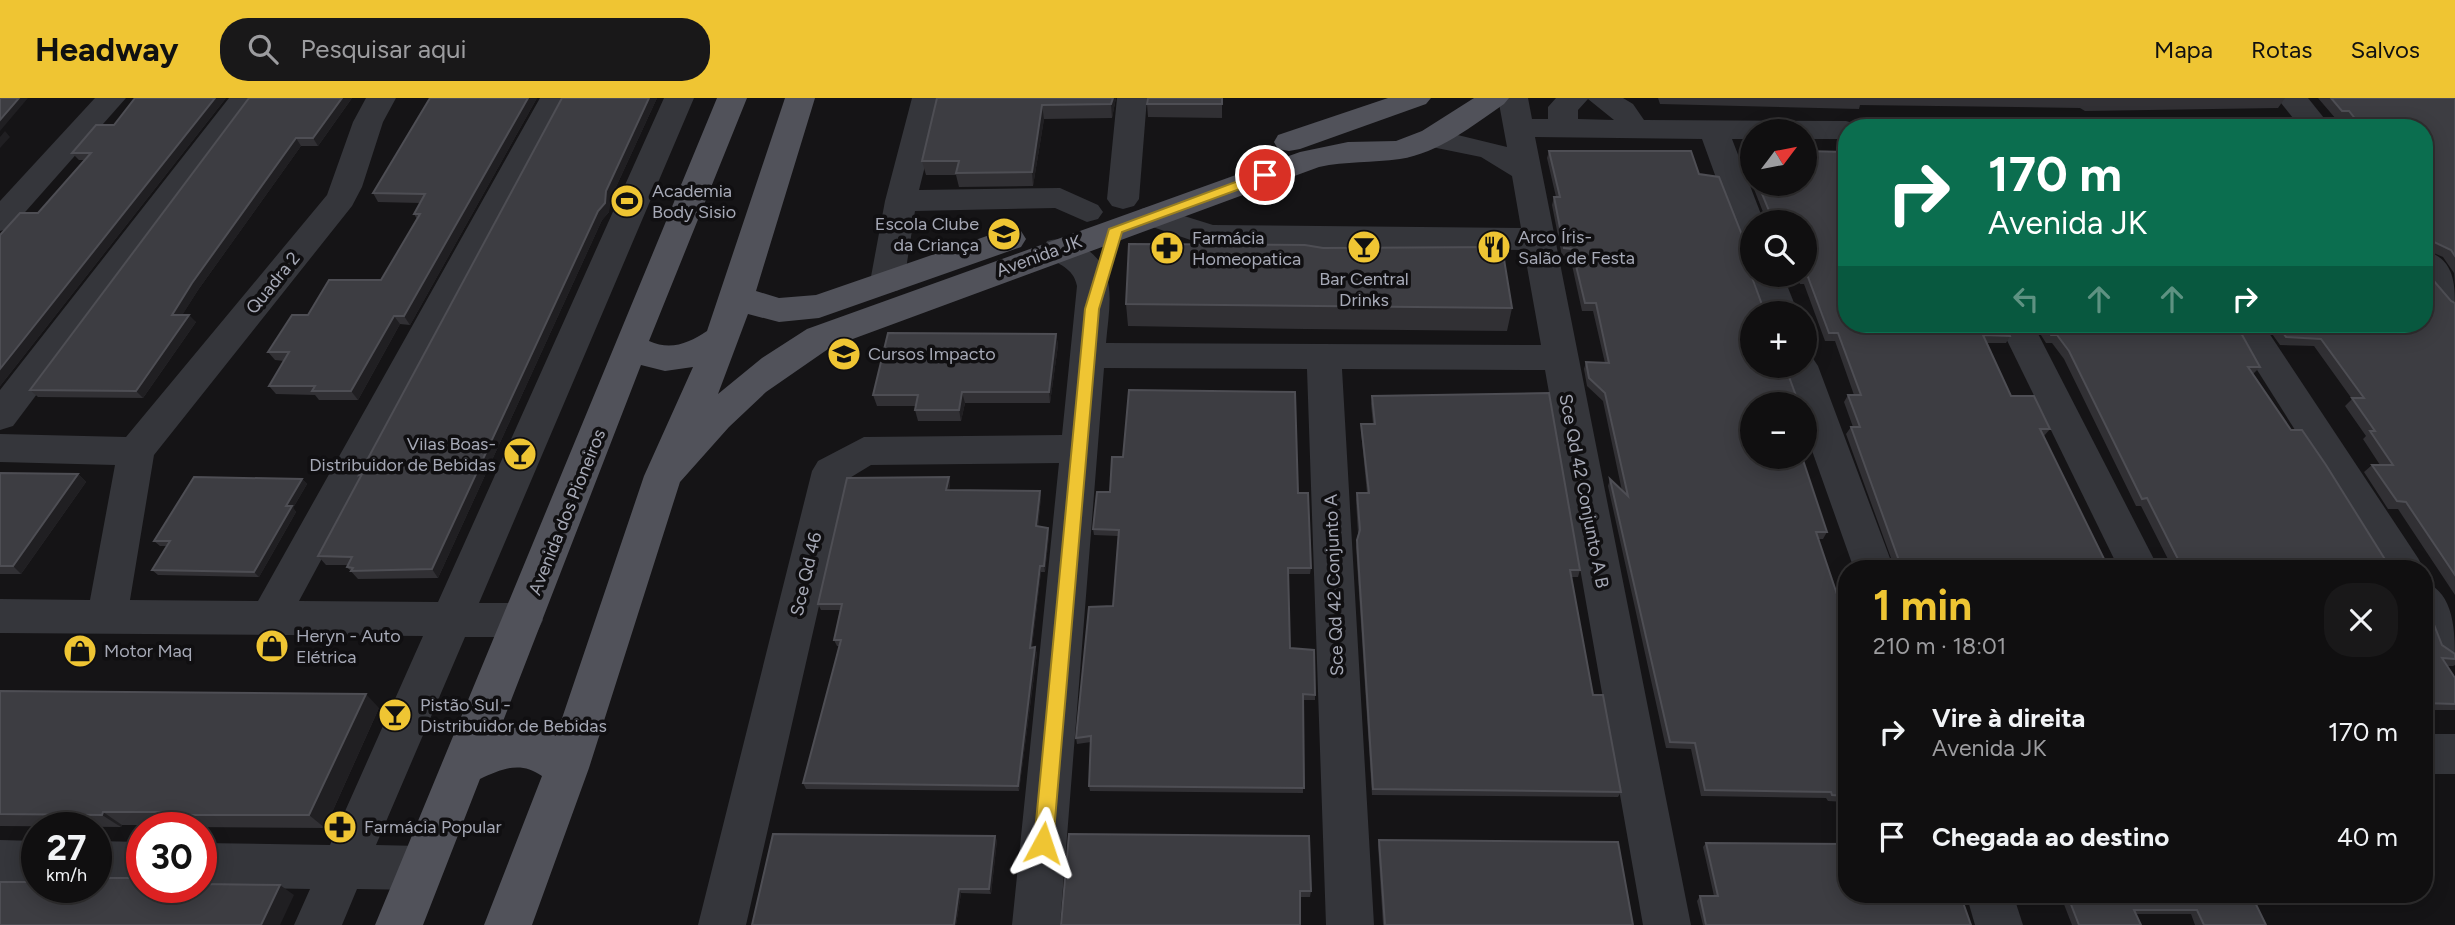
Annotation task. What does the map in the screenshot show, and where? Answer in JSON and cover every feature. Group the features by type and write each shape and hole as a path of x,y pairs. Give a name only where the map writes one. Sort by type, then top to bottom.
{"main road":[{"name":"Avenida dos Pioneiros","path":"399,925 732,98"},
{"path":"508,925 567,768 663,476 693,412 738,296 800,98"},
{"name":"Avenida JK","path":"663,476 707,425 744,388 784,357 852,324 1059,249 1119,214 1351,121 1416,98"},
{"name":"Avenida JK","path":"738,296 763,307 797,309 819,306 1087,212 1152,216 1311,159 1348,151 1399,149 1433,138 1494,98"},
{"path":"1351,121 1346,128 1350,138 1370,151"},
{"path":"630,346 657,358 670,360 702,353 720,339"},
{"path":"465,765 498,749 535,746 567,768"}],"street":[{"path":"0,221 111,98"},
{"path":"0,416 244,98"},
{"name":"Quadra 2","path":"136,451 341,199 351,180 370,115 381,98"},
{"path":"270,617 555,98"},
{"path":"318,925 679,98"},
{"path":"887,282 901,201 927,98"},
{"path":"1092,309 1119,214 1132,98"},
{"name":"Sce Qd 42 Conjunto A B","path":"1513,98 1559,358 1667,925"},
{"path":"1563,128 1563,107 1574,98"},
{"path":"1602,98 1623,110 1634,129"},
{"path":"2292,98 2310,119"},
{"path":"1518,128 1838,130"},
{"path":"1714,130 1744,210"},
{"path":"1433,138 1490,150 1528,172"},
{"path":"901,201 1060,198 1087,212"},
{"path":"1152,216 1211,236 1539,239"},
{"path":"1036,925 1092,309 1092,274 1079,258 1059,249"},
{"path":"2433,272 2455,299"},
{"path":"2021,333 2134,560"},
{"path":"2251,333 2398,560"},
{"path":"1089,355 1559,358"},
{"name":"Sce Qd 42 Conjunto A","path":"1324,357 1350,925"},
{"path":"1804,378 1871,560"},
{"path":"0,448 136,451 107,616"},
{"name":"Sce Qd 46","path":"722,925 831,471 864,451 1079,449"},
{"path":"2433,612 2455,646"},
{"path":"0,616 523,620"},
{"path":"2433,754 2455,754"},
{"path":"0,862 21,863"},
{"path":"217,865 421,868"},
{"path":"1992,903 1999,925"}],"building":[{"path":"0,98 19,98 0,120"},
{"path":"135,98 215,98 0,369 0,235 20,213 38,213 91,153 72,153 96,125 114,125"},
{"path":"249,98 342,98 313,138 296,138 192,283 172,315 189,315 136,391 30,390"},
{"path":"430,98 528,98 404,316 394,316 351,391 312,391 315,386 269,386 289,352 268,352 292,315 308,315 329,280 381,280 420,214 414,214 425,194 373,193"},
{"path":"562,98 649,98 606,191 605,203 598,211 432,569 351,571 353,568 347,567 352,557 318,556 362,474 359,475"},
{"path":"937,98 1113,98 1111,104 1042,105 1032,172 956,173 959,161 922,161"},
{"path":"1148,98 1222,98 1222,104 1147,104"},
{"path":"2331,98 2455,98 2455,256 2451,250 2433,241 2433,119 2355,119 2349,111 2342,111"},
{"path":"1549,151 1691,151 1699,174 1719,177 1740,230 1740,287 1756,287 1761,301 1740,301 1740,378 1789,378 1795,392 1740,392 1740,469 1806,469 1827,532 1816,532 1838,597 1838,795 1832,795 1831,792 1705,790 1695,743 1670,742 1610,479 1628,496 1605,393 1589,378 1586,362 1609,363 1596,303 1585,303 1572,249 1564,248 1554,197 1560,197"},
{"path":"1817,151 1838,152 1838,333 1829,333 1812,287 1817,287 1817,210 1769,210 1763,196 1817,196"},
{"path":"1129,244 1305,245 1323,248 1502,247 1512,308 1126,304"},
{"path":"2433,280 2455,303 2455,575 2406,502 2397,501 2372,465 2393,465 2370,431 2375,431 2352,398 2364,398 2321,339 2286,337 2283,333 2433,333"},
{"path":"888,333 1056,334 1049,392 962,392 959,410 915,410 918,395 873,395"},
{"path":"1838,333 2009,333 2010,336 1983,335 2011,396 2034,396 2050,429 2040,429 2105,560 1899,560 1851,427 1860,427 1848,395 1861,395"},
{"path":"2050,333 2241,333 2260,367 2248,367 2291,430 2302,430 2385,560 2178,560 2147,498 2142,499 2069,351 2057,335"},
{"path":"1129,390 1295,392 1298,493 1308,493 1311,568 1288,568 1290,648 1314,650 1315,695 1303,694 1304,788 1089,786 1091,736 1076,738 1089,607 1113,606 1119,530 1093,529 1097,492 1110,492 1112,457 1123,457"},
{"path":"1549,393 1580,570 1570,570 1593,695 1603,695 1621,792 1373,789 1357,540 1360,530 1357,493 1369,493 1361,424 1375,424 1372,396"},
{"path":"0,473 78,474 13,566 0,566"},
{"path":"194,477 302,479 286,506 292,506 254,572 152,570 170,541 154,541"},
{"path":"949,477 946,490 1040,491 1036,526 1048,528 1044,566 1040,566 1030,648 1035,647 1018,786 803,783 841,640 834,640 842,604 818,604 847,478"},
{"path":"2433,622 2442,645 2455,654 2455,659 2442,658 2455,678 2455,704 2433,703"},
{"path":"0,691 366,694 309,815 217,815 217,812 0,814"},
{"path":"773,834 995,836 989,889 959,889 954,925 752,925"},
{"path":"1069,834 1309,836 1311,891 1300,891 1300,925 1061,925"},
{"path":"1379,840 1618,842 1633,925 1385,925"},
{"path":"1706,843 1838,844 1838,903 1963,903 1971,925 1706,925 1700,896 1718,896"},
{"path":"112,878 126,878 126,903 217,903 217,884 280,885 261,925 0,925 0,882 21,882 21,903 112,903"},
{"path":"2070,903 2255,903 2266,925 2204,925 2197,910 2134,910 2141,925 2079,925"}],"place":[{"name":"Academia Body Sisio","path":"627,201"},
{"name":"Escola Clube da Criança","path":"1004,234"},
{"name":"Bar Central Drinks","path":"1364,247"},
{"name":"Arco Íris- Salão de Festa","path":"1494,247"},
{"name":"Farmácia Homeopatica","path":"1167,248"},
{"name":"Cursos Impacto","path":"844,354"},
{"name":"Vilas Boas- Distribuidor de Bebidas","path":"520,454"},
{"name":"Heryn - Auto Elétrica","path":"272,646"},
{"name":"Motor Maq","path":"80,651"},
{"name":"Pistão Sul - Distribuidor de Bebidas","path":"395,715"},
{"name":"Farmácia Popular","path":"340,827"}],"route":[{"path":"1043,843 1092,309 1116,229 1265,175"}]}
